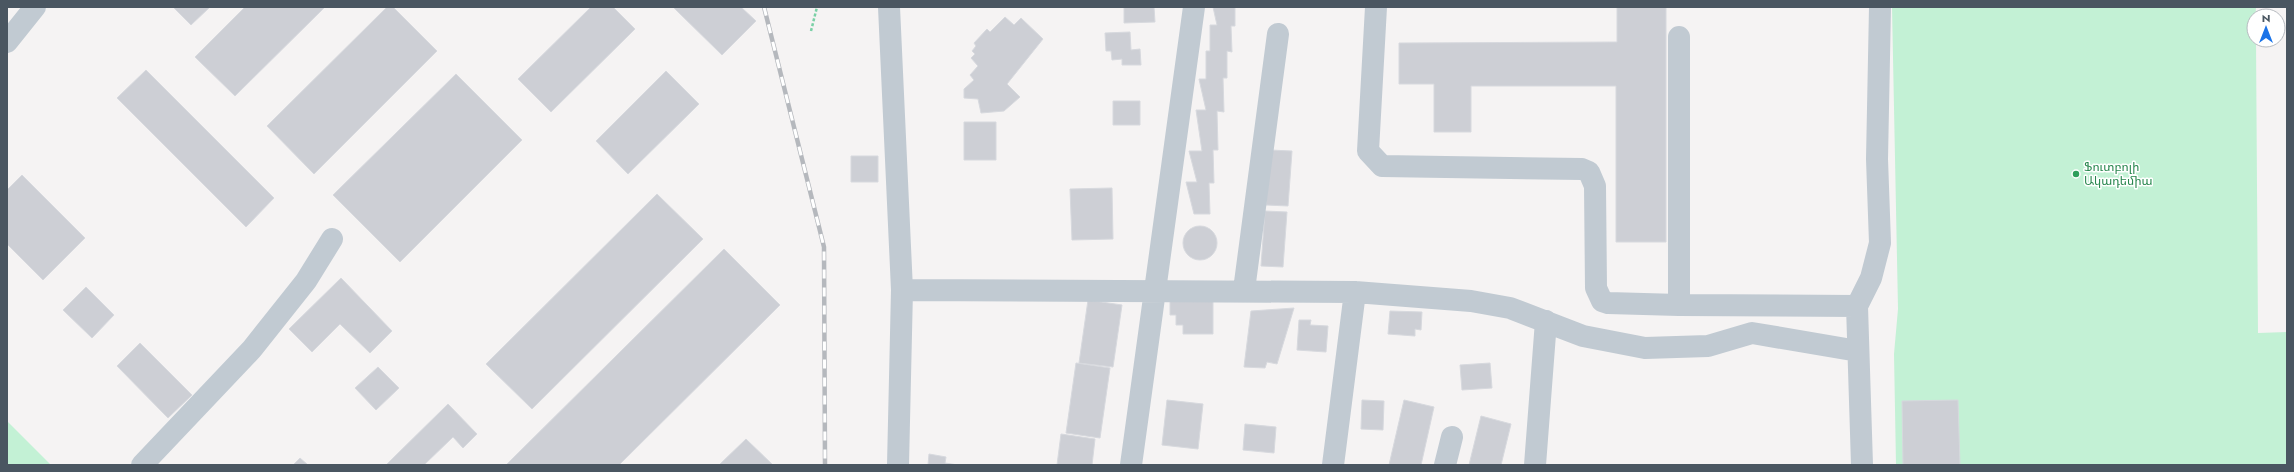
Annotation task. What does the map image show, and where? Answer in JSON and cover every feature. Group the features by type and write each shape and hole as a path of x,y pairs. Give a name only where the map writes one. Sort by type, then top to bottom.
{"street":[{"path":"7,42 35,7"},
{"path":"889,7 902,290 898,465"},
{"path":"1131,465 1194,7"},
{"path":"1376,7 1368,151 1382,166 1582,169 1589,172 1595,186 1596,288 1602,301 1608,303 1857,306"},
{"path":"1862,465 1857,306 1871,278 1880,243 1877,159 1880,7"},
{"path":"1244,290 1278,34"},
{"path":"1679,37 1679,304"},
{"path":"142,465 252,349 306,281 332,239"},
{"path":"902,290 1244,290 1355,292 1479,302 1510,308 1582,336 1645,348 1708,346 1752,333 1858,351"},
{"path":"1333,465 1355,292"},
{"path":"1752,333 1754,304"},
{"path":"1534,465 1546,321"},
{"path":"1445,465 1452,437"}],"path":[{"path":"811,31 817,7"}],"green space":[{"name":"Ֆուտբոլի Ակադեմիա","path":"1892,7 2256,7 2246,8 2246,48 2256,48 2258,333 2287,332 2287,465 1896,465 1894,354 1898,309"},
{"path":"7,421 51,465 7,465"}],"building":[{"path":"173,7 210,7 191,25"},
{"path":"245,7 325,7 235,96 195,57"},
{"path":"387,7 393,7 437,51 314,174 267,126"},
{"path":"591,7 613,7 635,29 551,112 518,79"},
{"path":"673,7 741,7 756,21 722,55"},
{"path":"1124,7 1154,7 1155,22 1124,23"},
{"path":"1213,7 1235,7 1235,26 1231,26 1232,52 1227,51 1227,78 1223,78 1224,112 1217,111 1218,150 1213,150 1214,183 1209,183 1210,214 1194,214 1186,182 1197,182 1189,151 1202,151 1196,110 1206,110 1199,79 1206,79 1206,51 1210,51 1210,25 1217,25"},
{"path":"1617,7 1666,7 1666,242 1616,242 1616,86 1471,86 1471,132 1434,132 1434,84 1399,84 1399,43 1617,42"},
{"path":"1005,17 1014,25 1021,18 1043,39 1007,84 1020,97 1004,111 981,113 978,99 964,98 964,89 974,80 970,75 978,66 971,58 975,54 972,51 976,46 974,43 987,29 990,32"},
{"path":"1130,32 1131,50 1140,49 1141,65 1122,65 1122,59 1112,60 1111,51 1106,51 1105,33"},
{"path":"146,70 274,198 246,227 117,98"},
{"path":"666,71 699,104 628,174 596,141"},
{"path":"456,74 522,140 400,262 333,195"},
{"path":"1113,101 1140,101 1140,125 1113,125"},
{"path":"964,122 996,122 996,160 964,160"},
{"path":"1270,150 1292,151 1288,206 1266,205"},
{"path":"851,156 878,156 878,182 851,182"},
{"path":"22,175 85,238 43,280 7,244 7,190"},
{"path":"1112,188 1113,239 1072,240 1070,189"},
{"path":"657,194 703,239 532,409 486,364"},
{"path":"1265,211 1287,212 1283,267 1261,266"},
{"path":"1200,226 1212,231 1217,243 1212,255 1200,260 1188,255 1183,243 1188,231"},
{"path":"724,249 780,305 619,465 506,465"},
{"path":"341,278 392,331 370,353 340,324 312,352 289,329"},
{"path":"86,287 114,315 92,338 63,310"},
{"path":"1170,297 1213,300 1213,334 1183,334 1183,325 1176,325 1176,315 1170,315"},
{"path":"1088,300 1122,305 1113,367 1079,363"},
{"path":"1294,308 1277,364 1267,362 1265,368 1244,367 1251,311"},
{"path":"1390,311 1422,312 1421,330 1415,329 1415,336 1388,334"},
{"path":"1299,320 1311,320 1310,325 1328,326 1326,352 1297,350"},
{"path":"140,343 192,395 168,418 117,366"},
{"path":"1076,363 1110,368 1100,438 1066,433"},
{"path":"1490,363 1492,388 1462,390 1460,365"},
{"path":"378,367 399,388 376,410 355,388"},
{"path":"1167,400 1203,404 1198,449 1162,445"},
{"path":"1362,400 1384,401 1383,430 1361,429"},
{"path":"1404,400 1434,407 1421,465 1389,465"},
{"path":"1958,400 1960,465 1903,465 1902,401"},
{"path":"448,404 477,434 463,448 453,437 424,465 386,465"},
{"path":"1481,416 1511,424 1501,465 1469,465"},
{"path":"1245,424 1276,427 1274,453 1243,450"},
{"path":"1061,434 1095,439 1092,465 1057,465"},
{"path":"746,439 773,465 719,465"},
{"path":"929,454 946,457 945,463 958,465 928,465"},
{"path":"300,458 308,465 293,465"}],"railway":[{"path":"764,7 824,247 825,465"}],"place":[{"name":"Ֆուտբոլի Ակադեմիա","path":"2076,174"}]}
